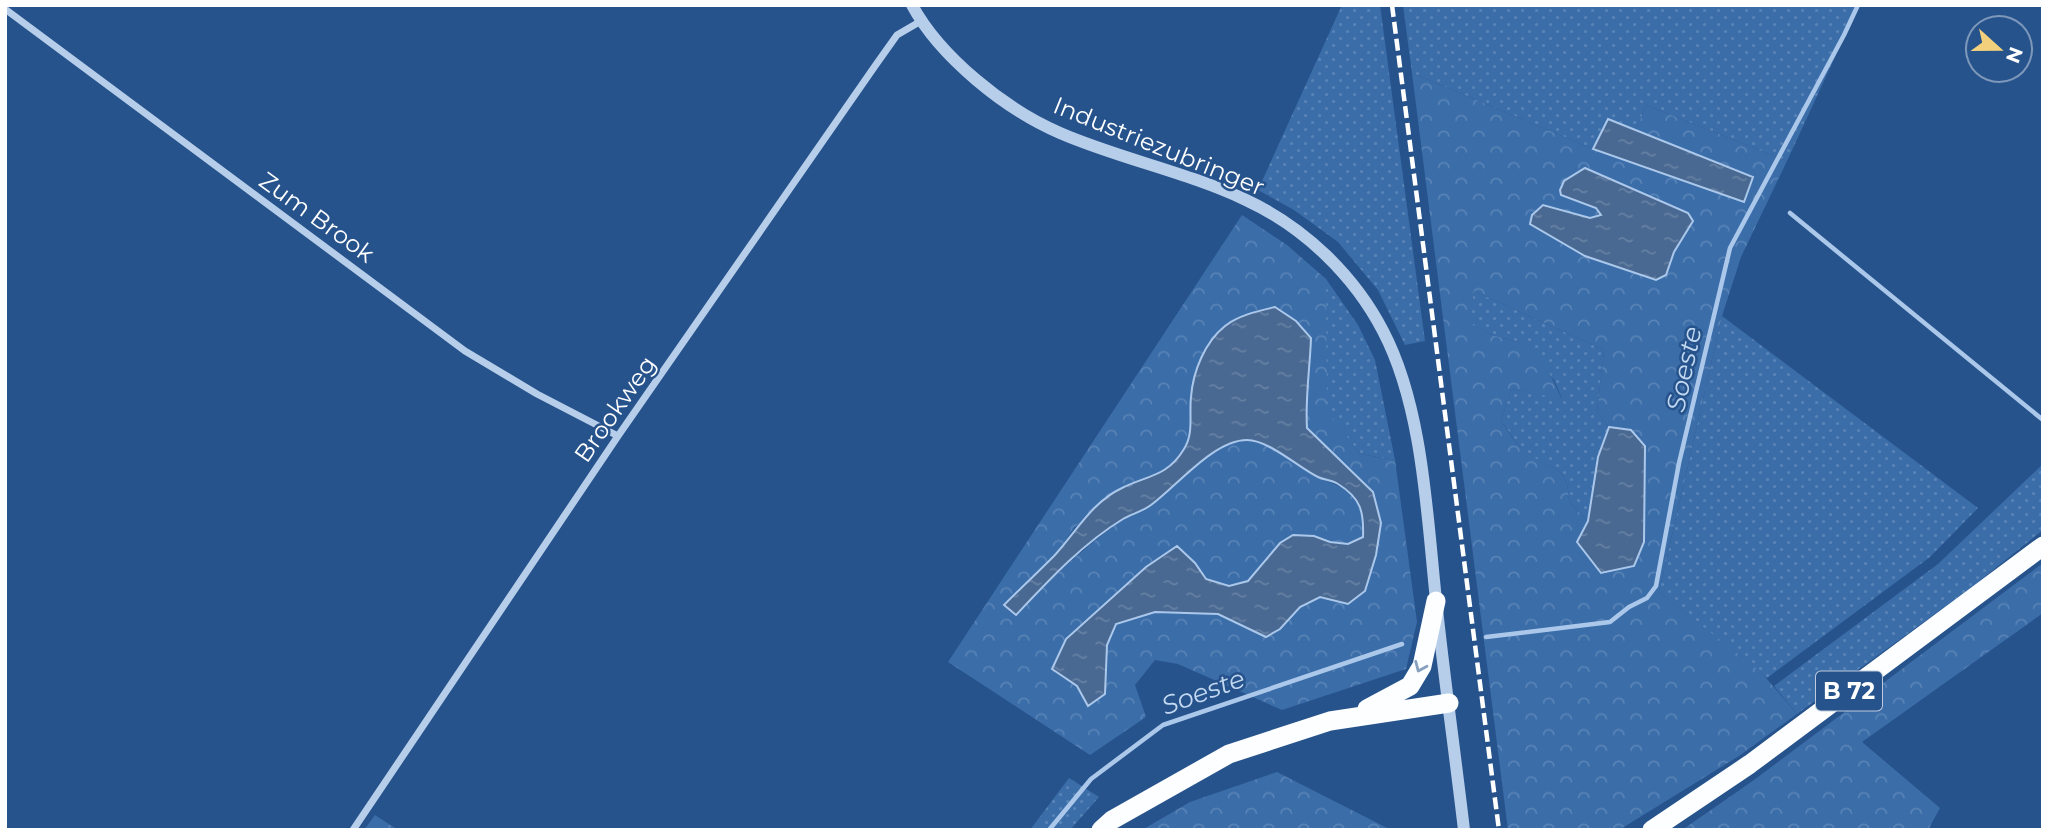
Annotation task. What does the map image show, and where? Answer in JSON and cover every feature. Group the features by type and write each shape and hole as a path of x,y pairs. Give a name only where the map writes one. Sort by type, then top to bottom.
{"highway":[{"name":"B 72","path":"1652,830 1750,764 2043,546"},
{"path":"1354,716 1410,686 1422,666 1436,601"},
{"path":"1101,830 1112,820 1228,754 1330,721 1449,703"}],"street":[{"name":"Industriezubringer","path":"912,5 921,21 957,61 1016,109 1059,133 1248,201 1298,231 1348,278 1383,331 1406,389 1412,417 1430,534 1464,830"},
{"name":"Zum Brook","path":"5,9 465,351 537,394 618,436"},
{"name":"Brookweg","path":"354,830 618,436 874,66 897,35 921,21"}],"green space":[{"path":"1342,5 1380,5 1425,341 1405,345 1378,290 1338,242 1294,210 1258,190"},
{"path":"1403,5 1859,5 1787,161 1646,105 1636,130 1608,119 1593,149 1412,73"},
{"path":"1412,73 1593,149 1743,202 1753,177 1636,130 1646,105 1787,161 1741,257 1722,316 1659,592 1761,672 1797,714 1739,756 1619,830 1508,830","holes":["1474,291 1604,350 1597,412 1609,427 1631,430 1600,573 1588,521 1569,502 1566,480 1562,474 1522,449 1501,421 1511,389 1562,399 1547,368 1521,343 1489,334 1469,321"]},
{"path":"1242,215 1287,245 1326,279 1327,410 1360,454 1395,460 1417,622 1406,669 1282,710 1178,664 1155,660 1135,685 1146,717 1090,755 948,662","holes":["1296,321 1311,337 1307,428 1373,492 1381,523 1376,555 1365,591 1348,604 1320,597 1300,607 1280,629 1266,637 1218,614 1155,612 1116,624 1107,645 1105,694 1077,686 1052,669 1066,639 1146,567 1177,546 1195,563 1206,579 1229,586 1248,581 1280,543 1314,536 1330,542 1348,544 1363,538 1359,503 1348,491 1310,473 1256,441 1235,442 1210,455 1152,504 1105,533 1065,566 1016,615 1005,605 1056,554 1075,527 1166,470 1183,450 1190,436 1191,395"]},
{"path":"1326,279 1358,325 1375,360 1395,460 1360,454 1326,410"},
{"path":"1474,291 1604,350 1597,412 1609,427 1598,457 1588,521 1569,502 1566,480 1562,474 1525,452 1501,421 1511,389 1562,398 1554,380 1521,343 1489,334 1468,321"},
{"path":"1722,316 1978,508 1930,557 1767,678 1659,592"},
{"path":"2043,464 2043,530 1968,590 1797,714 1774,686 1938,564"},
{"path":"2043,563 2043,613 1862,742 1940,808 1928,830 1682,830 1754,780"},
{"path":"1277,772 1391,830 1142,830 1190,802"},
{"path":"1069,778 1099,797 1070,830 1030,830"},
{"path":"375,815 398,830 364,830"}],"water":[{"path":"1608,119 1753,177 1744,202 1593,149"},
{"path":"1585,168 1688,213 1693,221 1674,252 1666,275 1656,280 1585,256 1530,224 1532,215 1543,205 1590,218 1601,215 1596,208 1561,195 1564,181"},
{"path":"1275,307 1296,321 1311,338 1307,428 1373,492 1381,523 1376,555 1365,591 1348,604 1320,597 1300,607 1280,629 1266,637 1218,614 1155,612 1116,624 1107,645 1105,694 1088,706 1077,686 1052,669 1066,639 1146,567 1177,546 1195,563 1206,579 1229,586 1248,581 1280,543 1293,535 1314,536 1330,542 1348,544 1363,537 1362,513 1356,500 1346,489 1310,473 1284,455 1256,441 1235,442 1209,455 1151,505 1123,519 1093,540 1016,615 1004,605 1054,556 1102,501 1122,488 1164,470 1178,458 1189,437 1192,387 1197,367 1206,349 1230,322"},
{"path":"1609,427 1631,430 1645,446 1644,542 1634,566 1601,573 1577,542 1588,521 1598,457"}],"waterway":[{"name":"Soeste","path":"1486,637 1610,622 1629,607 1647,598 1656,586 1679,463 1730,248 1858,5"},
{"path":"1790,213 2043,420"},
{"name":"Soeste","path":"1049,830 1091,779 1163,725 1402,644"}],"railway":[{"path":"1392,5 1499,830"}]}
